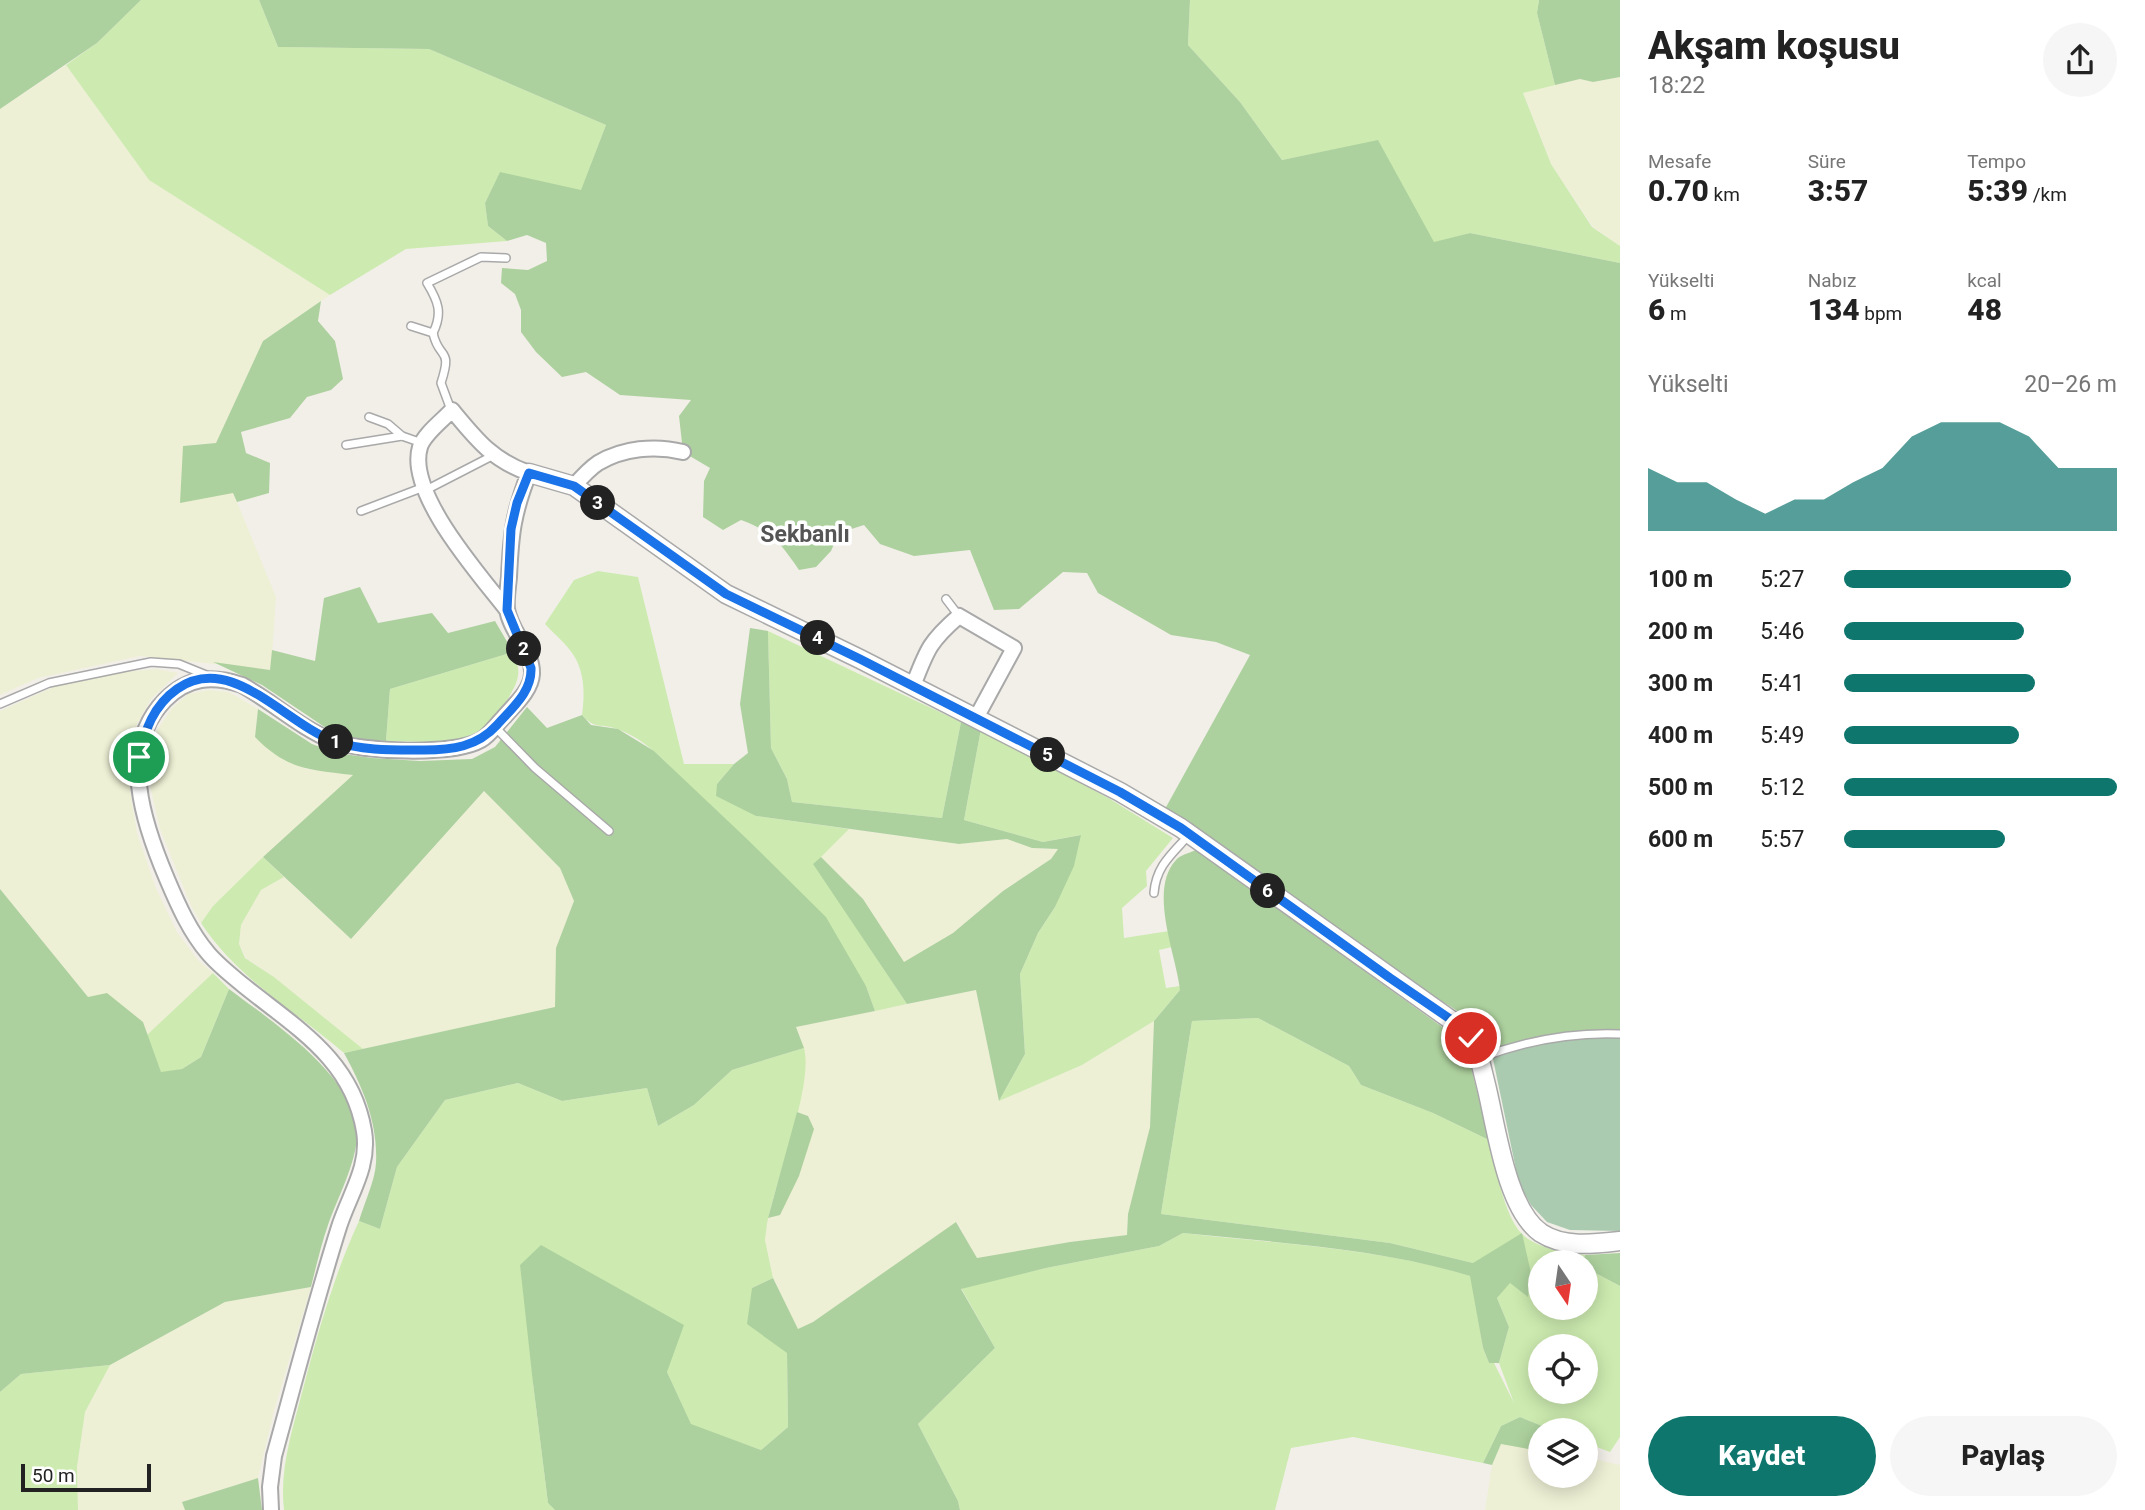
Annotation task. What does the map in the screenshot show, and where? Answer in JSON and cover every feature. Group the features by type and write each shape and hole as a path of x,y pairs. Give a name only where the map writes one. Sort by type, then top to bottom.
{"street":[{"path":"271,1510 270,1487 274,1456 340,1224 362,1167 365,1133 355,1093 329,1057 307,1036 225,971 208,953 187,922 146,823 139,779 139,757 149,721 161,704 184,684 198,678 215,678 242,685 311,730 344,744 370,748 441,750 482,740 495,727 525,692 531,676 528,658 507,610 454,541 430,505 424,489 419,459 422,443 452,411 479,444 494,455 515,468 574,486 726,594 1120,792 1190,835 1456,1023 1471,1038 1479,1059 1512,1194 1528,1222 1542,1233 1574,1244 1620,1241"},
{"path":"574,486 598,463 617,455 653,447 683,452"},
{"path":"507,610 511,529 517,503 529,473"},
{"path":"913,686 928,648 937,635 959,616 1014,648 976,718"}],"lane":[{"path":"452,411 441,383 447,363 446,357 435,343 433,332 438,323 437,299 427,282 481,257 506,258"},
{"path":"411,326 433,332"},
{"path":"369,417 388,424 402,436 422,443"},
{"path":"346,445 402,436"},
{"path":"360,511 424,489 494,455"},
{"path":"946,599 959,616"},
{"path":"0,704 49,683 151,662 179,664 215,678"},
{"path":"495,727 535,768 608,831"},
{"path":"1154,893 1155,878 1160,866 1190,835"},
{"path":"1479,1059 1527,1043 1567,1035 1620,1034"}],"green space":[{"path":"0,0 141,0 97,43 0,109"},
{"path":"141,0 259,0 278,47 429,49 606,125 581,191 500,173 485,203 488,226 507,241 406,249 330,295 149,180 66,65 97,43"},
{"path":"259,0 1190,0 1188,45 1240,102 1282,160 1378,140 1434,242 1470,233 1620,263 1620,1034 1492,1054 1484,1034 1470,1019 1357,947 1165,809 1250,655 1216,642 1171,635 1098,593 1087,573 1063,572 1019,609 994,610 970,550 914,556 880,544 864,525 839,533 831,551 816,567 799,570 781,546 761,529 741,520 723,530 703,517 704,481 710,468 683,452 679,416 691,400 620,395 586,372 562,377 536,352 521,332 521,310 515,294 501,283 502,268 528,270 547,261 546,243 527,235 507,241 488,226 485,203 500,172 581,190 606,125 429,49 278,47"},
{"path":"1190,0 1539,0 1537,13 1555,85 1523,93 1551,164 1592,227 1620,246 1620,263 1470,233 1434,243 1378,141 1282,160 1240,102 1188,45"},
{"path":"1539,0 1620,0 1620,77 1593,82 1580,79 1555,85 1537,13"},
{"path":"66,65 149,180 330,295 263,341 216,443 183,446 233,492 276,597 271,670 140,656 38,678 0,695 0,109"},
{"path":"1620,77 1620,246 1593,227 1551,164 1523,92 1580,79 1593,82"},
{"path":"321,301 318,321 335,341 343,379 331,390 307,397 290,418 241,432 246,453 270,463 269,493 237,502 233,493 180,503 183,446 216,443 263,341"},
{"path":"598,571 638,577 684,764 734,764 717,784 756,816 849,829 814,864 907,1004 875,1011 866,986 684,781 654,751 636,738 617,729 595,724 582,715 583,689 578,664 566,646 545,624 574,580"},
{"path":"360,587 378,623 432,613 448,633 495,621 513,652 390,689 386,741 355,739 332,732 262,685 213,662 270,670 272,650 315,661 324,598"},
{"path":"750,628 768,631 771,748 787,779 792,802 942,818 961,722 981,729 964,820 1043,842 1081,835 1074,866 1055,907 1038,933 1020,974 1025,1054 999,1101 976,990 907,1004 813,864 821,857 863,899 904,962 953,933 1003,891 1051,859 1058,849 1032,848 1007,839 959,844 756,816 716,796 717,784 734,764 748,753 740,704"},
{"path":"768,631 961,722 942,818 792,802 787,779 771,748"},
{"path":"513,652 518,665 515,685 497,715 484,727 456,740 386,741 390,689"},
{"path":"156,669 178,673 151,699 136,726 130,758 130,791 137,833 156,888 177,932 198,960 213,973 147,1035 143,1022 88,997 0,889 0,711 58,685 124,672"},
{"path":"208,690 229,692 258,709 255,737 306,769 354,775 263,857 213,906 201,923 191,906 160,829 151,790 150,756 157,730 172,708 188,694"},
{"path":"527,707 547,728 582,715 591,725 618,729 654,751 826,917 866,986 875,1011 796,1027 804,1048 732,1070 694,1105 658,1126 647,1088 562,1101 518,1083 445,1100 397,1167 380,1229 359,1221 374,1177 375,1134 368,1106 344,1053 555,1007 556,948 574,901 560,868 484,791 351,939 263,857 353,775 300,767 278,756 255,737 258,709 312,744 337,753 420,761 472,759 495,747"},
{"path":"981,729 1110,799 1173,838 1146,871 1147,886 1122,908 1124,938 1169,931 1172,947 1159,950 1166,988 1180,986 1180,990 1154,1021 1082,1065 999,1101 1025,1054 1020,974 1038,933 1055,907 1080,835 1043,842 964,820"},
{"path":"484,791 560,868 574,901 556,948 556,1007 363,1049 274,977 246,958 239,944 241,925 261,890 284,877 351,939"},
{"path":"849,829 959,844 1007,839 1032,848 1058,849 1051,859 1003,891 953,933 904,963 863,899 821,857"},
{"path":"1196,850 1445,1029 1461,1044 1470,1063 1489,1140 1433,1113 1361,1085 1349,1066 1258,1018 1192,1021 1161,1214 1390,1243 1473,1263 1522,1233 1528,1260 1528,1297 1510,1283 1497,1298 1509,1327 1499,1363 1489,1363 1483,1348 1470,1276 1365,1253 1183,1233 1159,1246 1046,1268 961,1289 995,1348 918,1424 958,1501 960,1510 555,1510 548,1503 520,1265 541,1245 684,1325 667,1372 691,1424 761,1450 788,1427 787,1353 747,1324 752,1288 773,1278 798,1329 813,1322 956,1222 977,1258 1127,1235 1128,1214 1150,1127 1154,1021 1180,990 1166,923 1164,888 1168,873 1182,855"},
{"path":"263,857 284,877 261,890 241,925 239,944 245,958 274,977 363,1049 344,1053 249,977 215,943 201,923 213,906"},
{"path":"0,889 88,997 107,993 143,1022 161,1072 182,1069 201,1057 229,989 288,1034 327,1071 353,1112 357,1134 350,1168 325,1233 311,1287 225,1302 110,1365 21,1374 0,1392"},
{"path":"213,973 229,989 201,1057 182,1069 161,1073 147,1035"},
{"path":"976,990 999,1101 1082,1065 1154,1021 1150,1127 1128,1214 1127,1235 977,1259 957,1222 798,1330 773,1278 765,1240 768,1218 780,1215 808,1116 797,1112 800,1103 801,1039 796,1027"},
{"path":"1258,1018 1349,1066 1361,1085 1433,1113 1489,1140 1505,1203 1516,1226 1528,1239 1557,1250 1528,1250 1528,1272 1473,1263 1390,1243 1161,1214 1192,1021"},
{"path":"1620,1034 1620,1231 1570,1230 1547,1222 1531,1205 1519,1184 1492,1054 1527,1043"},
{"path":"804,1048 806,1064 799,1109 767,1224 765,1240 773,1278 752,1288 787,1353 788,1427 761,1450 691,1425 667,1372 533,1383 548,1503 555,1510 284,1510 283,1479 291,1434 321,1325 342,1262 359,1221 380,1229 397,1167 445,1100 518,1083 562,1101 647,1088 658,1126 694,1105 732,1070"},
{"path":"797,1112 808,1116 814,1129 799,1176 780,1215 768,1218"},
{"path":"1183,1233 1365,1253 1471,1276 1483,1348 1489,1363 1494,1363 1514,1403 1499,1363 1509,1327 1497,1298 1509,1282 1527,1296 1528,1290 1528,1320 1598,1320 1598,1274 1620,1286 1620,1437 1610,1452 1598,1448 1598,1418 1528,1418 1528,1420 1520,1417 1501,1426 1483,1463 1353,1437 1291,1448 1275,1510 960,1510 958,1501 918,1424 995,1348 961,1288 1159,1246"},
{"path":"1620,1253 1620,1286 1598,1274 1598,1254"},
{"path":"311,1287 274,1411 258,1478 182,1502 185,1510 78,1510 77,1467 85,1412 110,1365 225,1302"},
{"path":"110,1365 85,1412 77,1467 78,1510 0,1510 0,1392 21,1374"},
{"path":"1520,1417 1528,1420 1528,1449 1501,1444 1492,1465 1483,1463 1501,1426"},
{"path":"1503,1439 1528,1444 1528,1488 1598,1488 1598,1460 1620,1465 1620,1510 1485,1510 1492,1465"},
{"path":"258,1478 262,1510 185,1510 182,1502"}],"district":[{"name":"Sekbanlı","path":"805,534"}],"route":[{"path":"139,757 149,721 161,704 184,684 198,678 215,678 242,685 311,730 344,744 370,748 441,750 459,748 482,740 530,684 531,668 507,610 511,529 517,503 529,473 574,486 726,594 1120,792 1181,828 1456,1023 1471,1038"}]}
